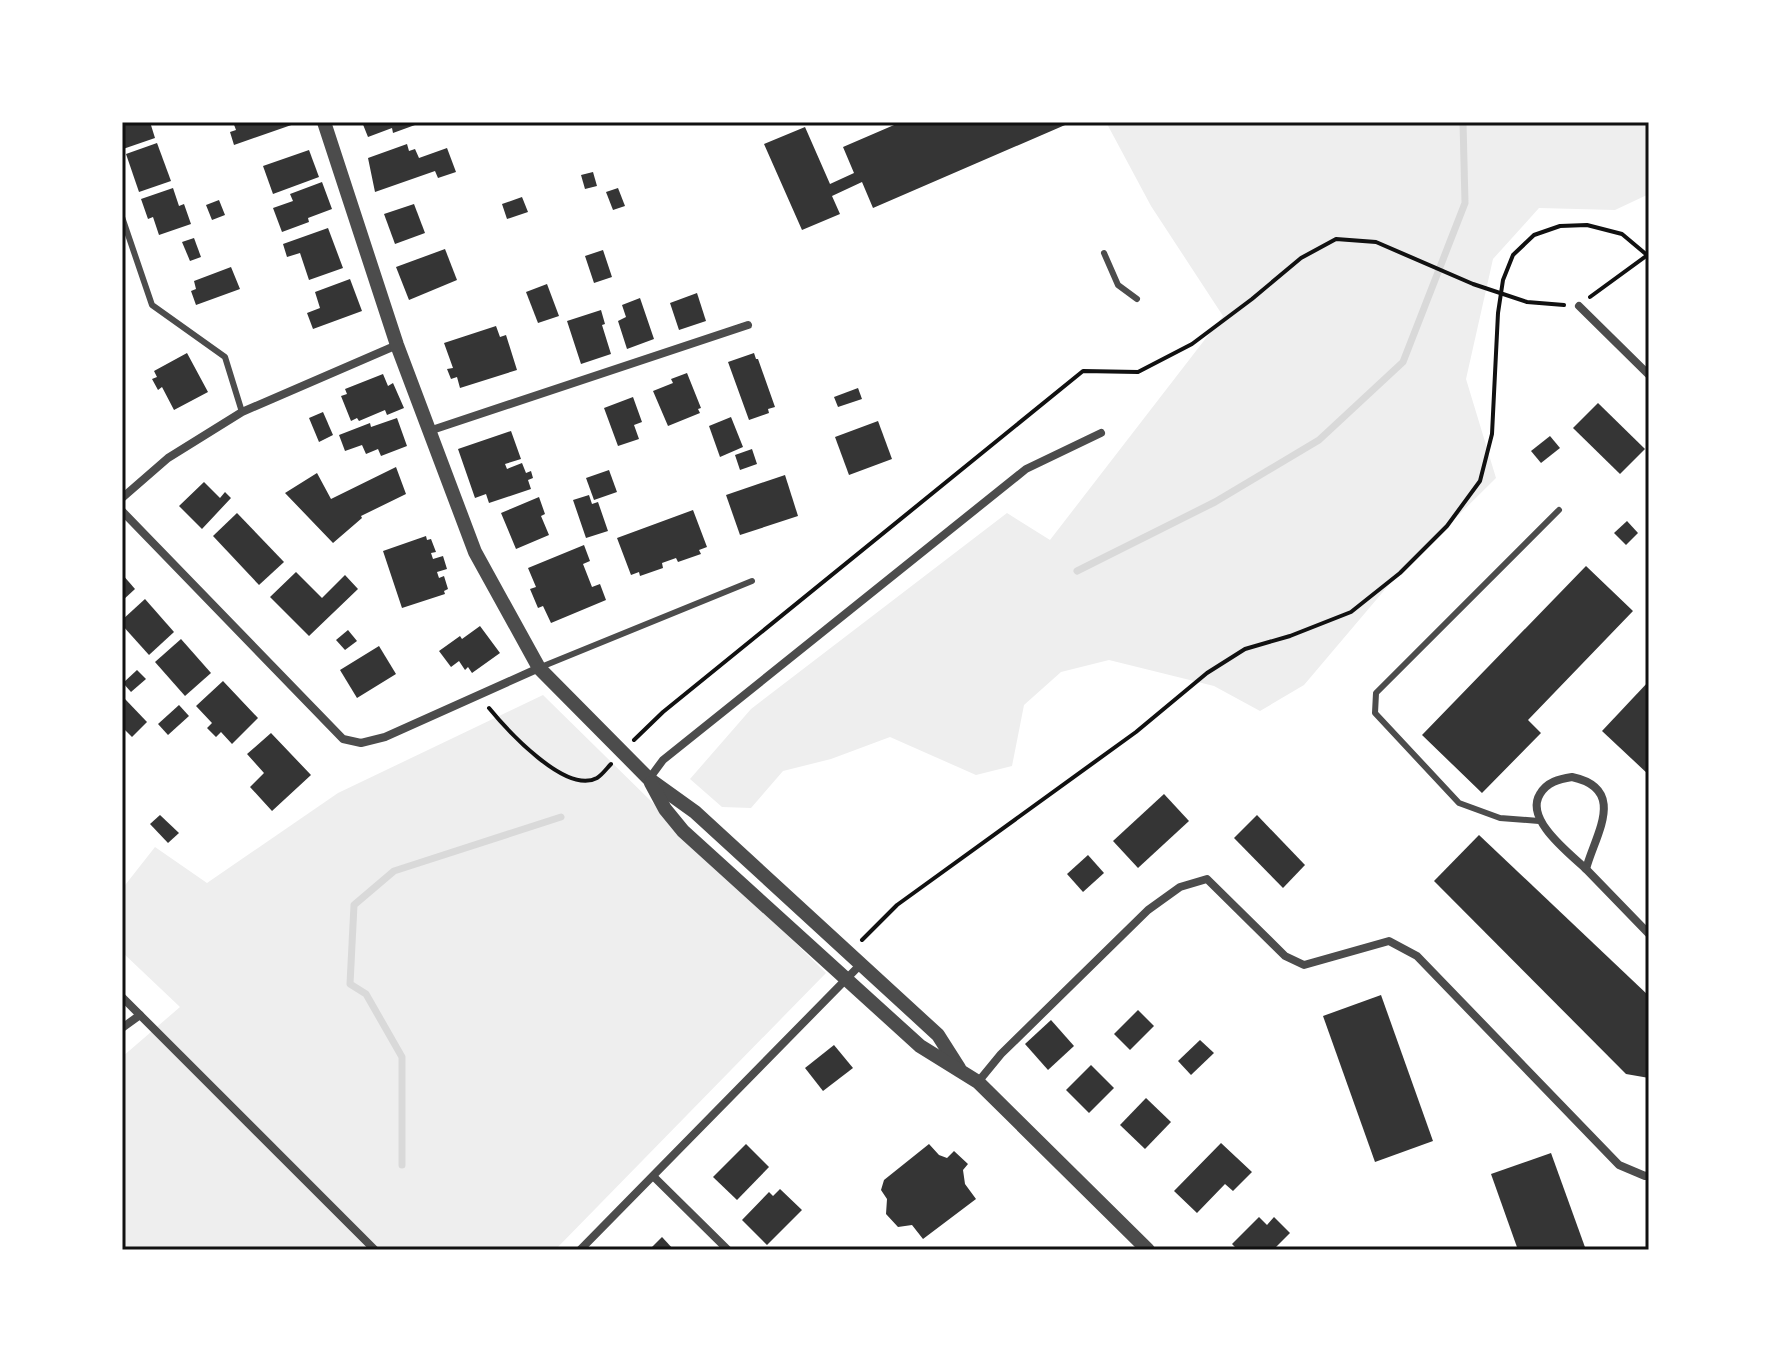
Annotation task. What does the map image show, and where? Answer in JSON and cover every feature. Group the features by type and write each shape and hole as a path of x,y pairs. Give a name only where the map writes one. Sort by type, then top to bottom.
{"street":[{"path":"324,122 397,345 475,552 539,668 649,779 695,812 938,1035 959,1068"},
{"path":"1579,306 1649,375"},
{"path":"429,431 748,325"},
{"path":"122,498 168,458 242,412 397,345"},
{"path":"649,779 663,760 1026,469 1101,433"},
{"path":"122,511 343,739 361,743 385,737 539,668"},
{"path":"1586,869 1605,815 1600,793 1593,785 1572,777 1550,783 1536,803 1539,821 1649,934"},
{"path":"649,779 665,809 683,831 920,1046 978,1082 1148,1250"},
{"path":"978,1082 1001,1054 1148,910 1180,887 1207,879 1285,956 1304,965 1389,941 1417,956 1619,1165 1649,1175"},
{"path":"580,1250 861,964"},
{"path":"122,997 375,1250"},
{"path":"122,1028 140,1015"},
{"path":"654,1177 728,1250"}],"lane":[{"path":"122,217 152,305 225,357 242,412"},
{"path":"1104,253 1118,285 1137,299"},
{"path":"1539,821 1500,818 1459,803 1375,713 1376,693 1559,510"},
{"path":"539,668 752,581"}],"path":[{"path":"634,740 663,712 1083,371 1138,372 1192,344 1301,258 1336,239 1376,242 1454,276 1501,293 1527,302 1579,306 1648,254 1622,234 1587,225 1560,226 1534,235 1513,255 1501,293 1492,434 1480,481 1447,526 1400,573 1351,612 1290,636 1245,649 1207,673 1136,732 897,905 849,953"},
{"path":"477,694 521,745 559,771 581,781 598,777 605,769"}],"shaded area":[{"path":"1106,122 1649,122 1649,194 1615,210 1539,208 1493,259 1466,379 1496,478 1393,580 1304,685 1260,711 1214,686 1109,660 1061,672 1024,705 1012,766 976,775 890,737 831,759 783,771 751,808 722,807 690,779 751,709 1007,513 1050,540 1223,316 1151,206"},
{"path":"543,695 826,973 555,1250 122,1250 122,1057 180,1007 122,952 122,889 155,847 207,883 338,793"}],"building":[{"path":"122,122 150,122 155,138 123,149"},
{"path":"233,122 300,122 234,145 230,132 236,130"},
{"path":"362,122 414,122 415,125 393,133 392,128 368,137"},
{"path":"901,122 1072,122 873,208 862,182 832,196 840,214 802,230 764,144 805,127 830,184 854,173 843,147"},
{"path":"157,143 171,181 139,192 126,154"},
{"path":"407,144 409,151 415,149 419,158 447,148 456,172 438,178 435,171 375,192 368,158"},
{"path":"309,150 319,177 273,194 263,166"},
{"path":"593,172 597,186 585,189 581,175"},
{"path":"322,182 332,209 282,232 273,208 293,201 290,194"},
{"path":"173,188 179,206 184,204 191,224 159,235 153,217 148,219 141,199"},
{"path":"618,188 625,206 613,210 606,192"},
{"path":"522,197 528,212 507,219 502,204"},
{"path":"219,200 225,215 212,220 206,205"},
{"path":"414,204 425,233 395,244 384,214"},
{"path":"328,228 343,268 309,280 300,253 287,257 283,244"},
{"path":"194,238 201,257 190,261 182,242"},
{"path":"445,249 457,280 409,300 396,267"},
{"path":"603,250 612,277 594,283 585,256"},
{"path":"231,267 240,289 196,305 191,291 196,289 194,281"},
{"path":"350,279 362,311 313,329 307,313 320,308 315,292"},
{"path":"547,284 559,316 538,323 526,292"},
{"path":"697,293 706,321 679,330 670,303"},
{"path":"640,298 654,339 627,349 618,321 626,317 622,305"},
{"path":"601,310 611,354 581,364 567,321"},
{"path":"496,326 500,337 506,335 517,370 460,388 457,377 451,379 447,369 453,368 444,343"},
{"path":"187,353 208,392 174,410 162,387 158,390 152,379 157,377 154,371"},
{"path":"754,353 775,407 768,409 769,413 749,420 728,362"},
{"path":"687,373 701,408 698,409 700,413 668,426 653,391"},
{"path":"383,374 388,386 393,383 404,408 387,415 385,410 359,421 357,418 351,421 341,396 347,394 345,389"},
{"path":"858,388 862,399 838,407 834,397"},
{"path":"633,397 642,422 634,425 639,439 618,446 604,408"},
{"path":"1598,403 1645,449 1620,474 1573,428"},
{"path":"323,412 333,435 319,442 309,418"},
{"path":"731,417 743,447 720,457 709,426"},
{"path":"397,418 407,446 381,456 378,449 366,454 362,445 345,451 339,435 370,423 371,427"},
{"path":"878,421 892,459 849,475 835,437"},
{"path":"511,431 521,459 505,464 507,469 522,463 526,473 531,471 533,478 528,480 531,489 489,503 486,494 475,498 458,449"},
{"path":"1550,436 1560,448 1541,463 1531,451"},
{"path":"752,449 757,464 740,470 735,455"},
{"path":"396,467 406,494 361,516 333,543 285,493 317,473 331,499"},
{"path":"609,470 617,492 594,500 586,478"},
{"path":"785,475 798,516 740,535 726,495"},
{"path":"204,482 220,498 225,492 231,498 202,529 179,506"},
{"path":"589,495 592,504 598,502 608,531 586,538 573,500"},
{"path":"539,497 545,514 541,516 549,535 516,549 501,513"},
{"path":"693,510 707,547 699,550 701,554 678,562 676,558 662,563 663,568 640,576 639,572 631,575 617,538"},
{"path":"237,513 284,562 259,585 213,536"},
{"path":"1627,521 1638,533 1626,545 1614,533"},
{"path":"426,536 427,540 431,539 436,552 431,553 433,559 443,556 447,569 437,572 439,578 444,576 448,589 444,591 445,594 402,608 383,551"},
{"path":"584,545 590,561 583,564 592,587 600,584 606,600 551,623 543,606 538,608 530,589 536,587 528,568"},
{"path":"1586,566 1633,611 1528,720 1541,733 1482,793 1422,735"},
{"path":"296,572 322,598 345,575 358,589 309,636 270,597"},
{"path":"122,574 135,589 122,601"},
{"path":"145,599 174,632 149,655 122,625 122,620"},
{"path":"480,626 500,653 472,673 468,667 465,670 459,661 451,667 439,651"},
{"path":"348,630 357,641 345,650 336,640"},
{"path":"181,639 211,673 185,696 155,662"},
{"path":"379,646 396,674 357,698 340,670"},
{"path":"137,670 146,679 131,692 123,683"},
{"path":"223,681 258,718 232,744 221,732 216,737 207,728 212,723 196,706"},
{"path":"1649,681 1649,775 1602,731"},
{"path":"125,699 147,722 132,737 122,727 122,702"},
{"path":"179,705 189,716 168,735 158,724"},
{"path":"271,733 311,775 272,811 250,787 264,773 247,754"},
{"path":"1164,794 1189,821 1138,868 1113,841"},
{"path":"160,815 179,833 168,843 150,824"},
{"path":"1257,815 1305,865 1283,888 1234,838"},
{"path":"1479,835 1649,996 1649,1078 1626,1074 1434,881"},
{"path":"1088,855 1104,873 1083,892 1067,874"},
{"path":"1381,995 1433,1141 1375,1162 1323,1016"},
{"path":"1138,1010 1154,1026 1130,1050 1114,1034"},
{"path":"1051,1020 1074,1046 1048,1070 1025,1044"},
{"path":"1200,1040 1214,1053 1191,1075 1178,1061"},
{"path":"834,1045 853,1068 823,1091 805,1068"},
{"path":"1091,1065 1114,1088 1089,1113 1066,1090"},
{"path":"1146,1098 1171,1122 1145,1149 1120,1125"},
{"path":"1221,1143 1252,1172 1233,1191 1225,1184 1197,1213 1174,1191"},
{"path":"746,1144 769,1167 737,1200 713,1177"},
{"path":"929,1144 939,1155 947,1158 954,1151 968,1164 963,1170 965,1184 976,1199 923,1239 912,1225 898,1227 886,1214 887,1199 881,1190 884,1180"},
{"path":"1551,1153 1586,1250 1518,1250 1491,1174"},
{"path":"780,1189 802,1210 767,1245 742,1220 769,1192 773,1196"},
{"path":"1259,1217 1267,1225 1274,1217 1290,1233 1273,1250 1238,1250 1232,1244"},
{"path":"662,1237 674,1250 649,1250"}],"waterway":[{"path":"1077,571 1215,502 1319,440 1403,362 1465,203 1463,122"},
{"path":"402,1165 402,1057 366,994 350,984 354,905 394,871 561,817"}]}
